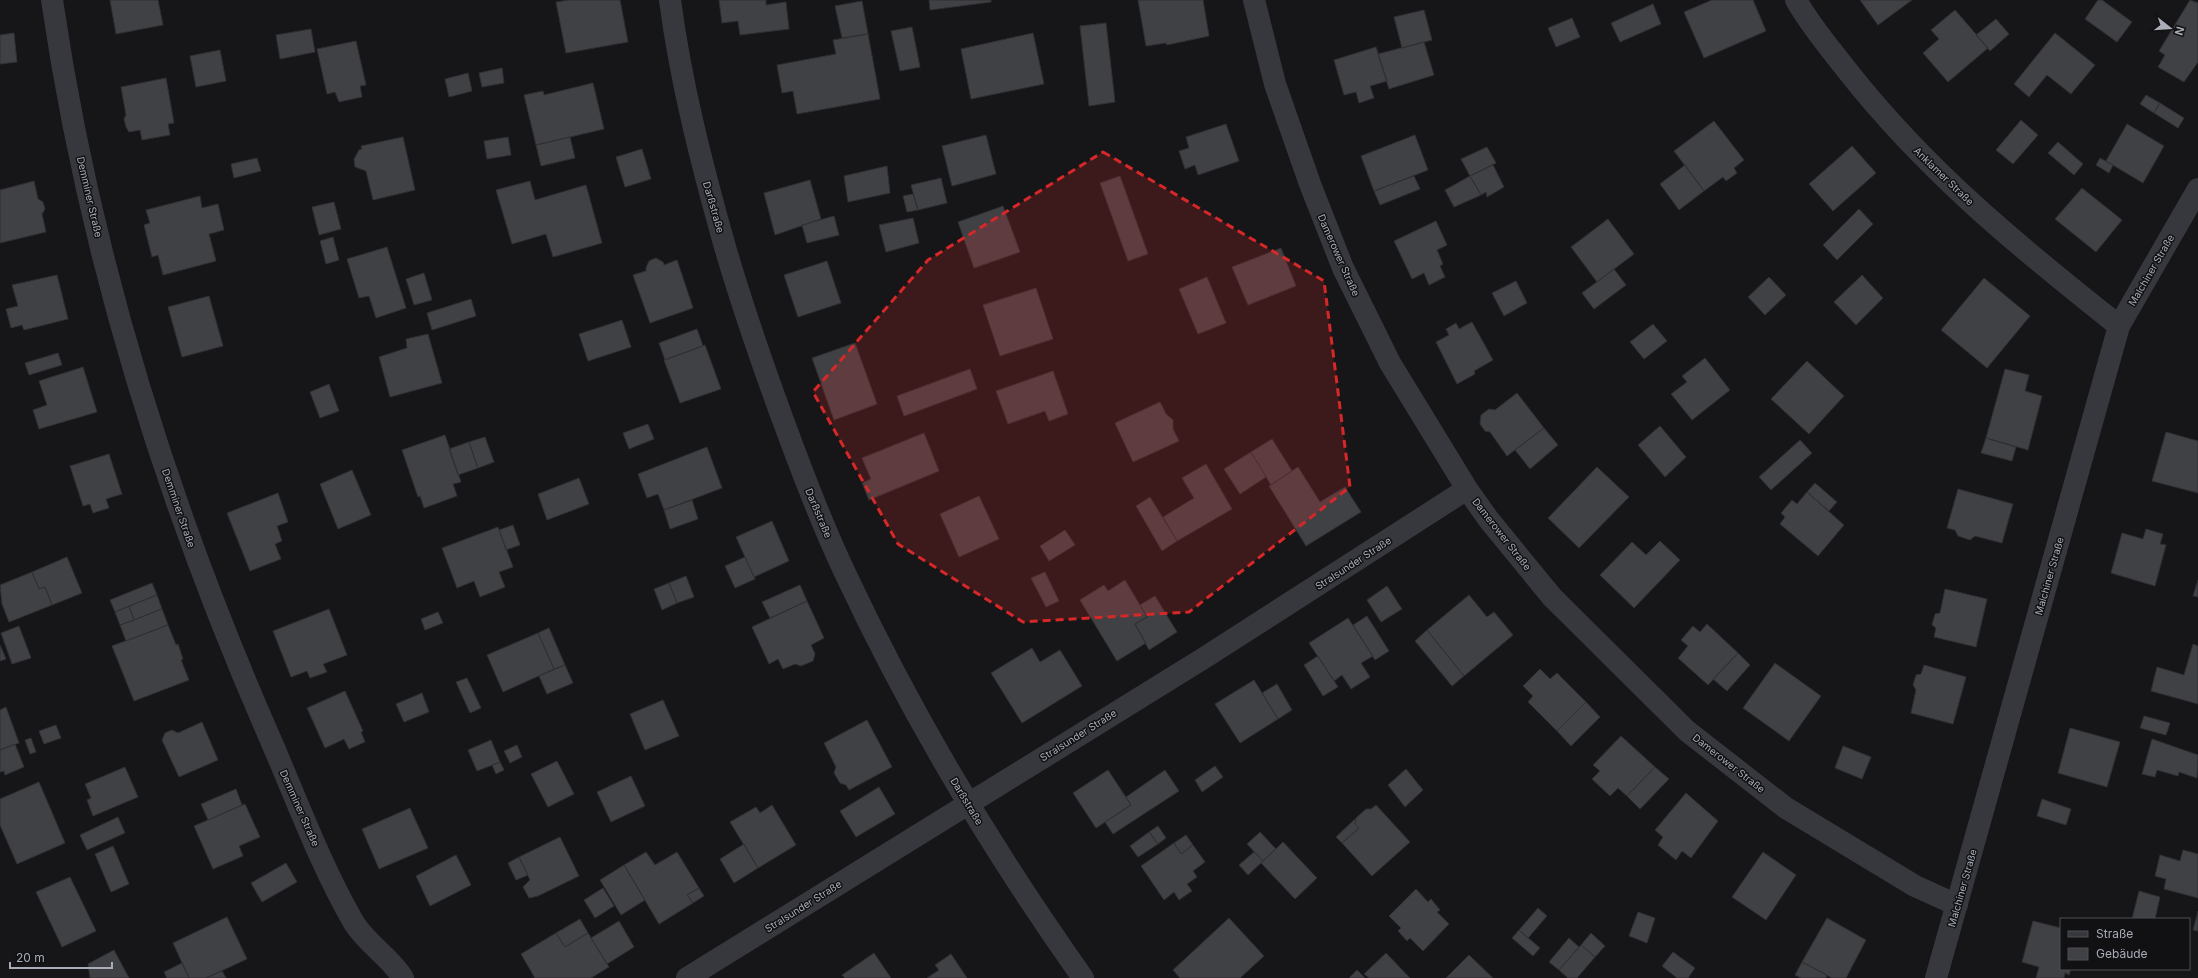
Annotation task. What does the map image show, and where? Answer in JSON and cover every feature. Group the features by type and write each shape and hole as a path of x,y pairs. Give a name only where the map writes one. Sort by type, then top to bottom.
{"street":[{"name":"Demminer Straße","path":"52,0 62,66 87,187 115,303 142,397 214,608 332,881 356,926 403,978"},
{"name":"Darßstraße","path":"670,0 677,53 703,168 744,312 799,464 845,574 896,676 968,804 1083,978"},
{"name":"Damerower Straße","path":"1254,0 1275,84 1310,184 1343,268 1390,363 1467,489 1489,520 1552,597 1687,731 1786,808 1914,886 1957,905"},
{"name":"Anklamer Straße","path":"1796,0 1806,18 1862,89 1933,169 2023,250 2119,326"},
{"name":"Malchiner Straße","path":"1936,978 2119,326 2198,189"},
{"name":"Stralsunder Straße","path":"688,978 1204,658 1467,489"}],"highlighted area":[{"path":"1103,152 1324,281 1350,487 1189,612 1023,622 898,544 813,392 928,260"}],"building":[{"path":"110,0 158,0 163,25 116,34"},
{"path":"569,0 620,0 628,42 566,53 556,2"},
{"path":"719,0 766,0 766,5 786,2 789,29 740,35 738,21 722,23"},
{"path":"929,0 991,0 991,2 930,10"},
{"path":"1138,0 1203,0 1209,36 1167,45 1166,43 1146,46"},
{"path":"1712,0 1753,0 1766,31 1704,58 1684,12"},
{"path":"1860,0 1912,0 1878,25"},
{"path":"2098,0 2102,0 2132,22 2117,42 2085,19"},
{"path":"2190,0 2198,3 2198,62 2184,82 2158,67 2165,55 2159,51"},
{"path":"862,1 868,34 842,38 835,6"},
{"path":"1653,4 1661,24 1620,42 1611,23"},
{"path":"1424,10 1432,40 1402,48 1394,17"},
{"path":"1955,10 1988,48 1948,82 1923,53 1939,39 1931,30"},
{"path":"1572,18 1580,37 1556,47 1548,28"},
{"path":"1996,19 2009,34 1990,51 1976,35"},
{"path":"1106,23 1115,102 1089,106 1080,26"},
{"path":"912,27 920,67 900,71 891,31"},
{"path":"311,29 315,52 280,59 276,35"},
{"path":"14,33 17,62 0,64 0,35"},
{"path":"1033,33 1044,84 971,99 961,49"},
{"path":"2055,33 2095,65 2071,94 2047,75 2029,97 2014,84"},
{"path":"868,34 880,99 797,114 793,91 782,93 777,65 836,54 833,40"},
{"path":"356,41 366,85 360,86 362,97 339,102 335,92 327,94 317,49"},
{"path":"1424,42 1434,75 1389,89 1378,54"},
{"path":"1376,47 1387,81 1370,86 1374,98 1359,103 1356,92 1344,95 1334,60"},
{"path":"220,50 226,81 196,87 190,56"},
{"path":"502,68 504,83 482,87 479,73"},
{"path":"468,73 472,91 449,97 445,79"},
{"path":"166,78 174,123 168,124 170,135 142,140 140,130 129,132 126,127 124,119 126,115 121,87"},
{"path":"593,83 604,129 536,145 524,95 543,91 544,95"},
{"path":"2146,95 2160,103 2154,113 2140,104"},
{"path":"2160,103 2184,118 2178,128 2154,113"},
{"path":"2021,120 2038,135 2013,164 1996,150"},
{"path":"1714,121 1744,160 1734,168 1737,173 1726,181 1723,177 1704,191 1674,151"},
{"path":"1226,124 1239,161 1198,175 1195,165 1185,169 1179,151 1189,148 1186,137"},
{"path":"2127,124 2164,146 2143,183 2106,161"},
{"path":"986,135 996,174 952,186 942,146"},
{"path":"1415,135 1428,170 1374,191 1361,156"},
{"path":"403,137 415,190 373,200 366,171 355,167 354,159 359,150 362,149 361,146"},
{"path":"508,137 511,155 487,159 484,141"},
{"path":"570,137 575,158 541,166 536,145"},
{"path":"2058,142 2083,164 2074,175 2048,153"},
{"path":"1852,146 1876,173 1833,211 1809,184"},
{"path":"1487,147 1496,163 1470,176 1461,159"},
{"path":"642,149 651,179 625,187 616,157"},
{"path":"257,158 261,171 234,178 231,164"},
{"path":"2100,158 2113,165 2109,173 2096,165"},
{"path":"1493,165 1504,187 1487,197 1486,192 1481,195 1470,176"},
{"path":"1685,165 1704,191 1679,210 1660,184"},
{"path":"887,166 890,193 848,202 844,176"},
{"path":"1120,176 1148,254 1128,261 1100,183"},
{"path":"1414,176 1420,189 1380,205 1374,191"},
{"path":"1470,176 1481,195 1454,207 1445,190"},
{"path":"941,178 947,203 918,210 911,185"},
{"path":"810,180 821,219 775,235 764,193"},
{"path":"34,181 38,199 43,202 45,209 42,214 46,232 0,243 0,190"},
{"path":"530,181 535,200 586,185 602,243 553,257 546,234 512,244 496,190"},
{"path":"2082,188 2122,220 2096,252 2055,219"},
{"path":"913,194 918,210 907,212 903,196"},
{"path":"200,196 202,208 218,204 224,230 209,234 216,261 163,275 158,255 152,257 144,225 150,223 146,210"},
{"path":"334,202 341,229 319,235 312,207"},
{"path":"1003,206 1020,252 974,268 958,222"},
{"path":"1859,209 1873,224 1837,260 1823,245"},
{"path":"834,216 839,235 807,243 802,225"},
{"path":"913,218 919,243 886,252 879,225"},
{"path":"1608,219 1634,254 1597,282 1571,247"},
{"path":"1436,221 1447,245 1437,250 1443,264 1440,266 1445,277 1429,285 1424,273 1412,279 1394,241"},
{"path":"333,237 339,260 326,264 320,241"},
{"path":"387,247 406,308 376,318 369,296 359,298 347,259"},
{"path":"1281,248 1296,286 1248,305 1232,267"},
{"path":"656,258 663,262 664,265 677,260 693,308 650,323 633,275 646,271 649,261"},
{"path":"827,261 841,303 798,317 784,275"},
{"path":"1614,269 1626,285 1594,309 1582,293"},
{"path":"424,273 432,300 414,305 406,279"},
{"path":"57,275 68,319 24,330 22,325 11,328 6,309 18,306 12,285"},
{"path":"1862,275 1883,298 1856,325 1834,302"},
{"path":"1207,277 1226,323 1198,334 1179,289"},
{"path":"1769,277 1786,295 1765,315 1748,297"},
{"path":"1984,278 2030,316 1987,368 1941,330"},
{"path":"1516,281 1527,303 1504,316 1492,293"},
{"path":"1036,288 1053,339 1000,356 983,305"},
{"path":"209,296 223,346 182,357 168,307"},
{"path":"471,299 476,316 432,330 427,313"},
{"path":"622,320 631,347 588,361 579,334"},
{"path":"1472,322 1493,360 1474,371 1475,374 1457,384 1436,342 1449,335 1446,329 1456,323 1459,329"},
{"path":"1653,324 1667,341 1644,359 1630,342"},
{"path":"697,329 703,346 665,360 659,343"},
{"path":"428,334 442,383 390,397 379,357 407,348 406,339"},
{"path":"855,343 877,404 834,420 812,358"},
{"path":"705,345 721,389 680,403 664,360"},
{"path":"58,353 62,365 29,375 25,363"},
{"path":"1705,358 1730,390 1692,420 1671,394 1687,382 1682,376"},
{"path":"1807,361 1844,396 1809,434 1771,399"},
{"path":"83,367 97,412 39,429 33,410 47,405 39,381"},
{"path":"970,369 977,389 904,416 897,396"},
{"path":"2005,369 2029,375 2025,391 2042,396 2028,450 1986,438"},
{"path":"1053,371 1068,414 1049,421 1045,411 1008,424 996,391"},
{"path":"329,384 339,411 320,418 310,392"},
{"path":"1517,393 1544,428 1507,456 1490,432 1485,431 1480,424 1481,415 1489,409 1495,410"},
{"path":"1160,402 1166,414 1173,420 1173,429 1179,441 1133,462 1115,423"},
{"path":"648,424 654,439 629,449 623,433"},
{"path":"1660,426 1686,457 1665,477 1638,445"},
{"path":"1544,428 1558,445 1530,469 1515,450"},
{"path":"2166,432 2198,441 2198,493 2152,481"},
{"path":"924,433 939,471 869,500 862,483 871,479 862,458"},
{"path":"445,435 461,482 453,484 457,496 424,508 420,496 418,497 402,450"},
{"path":"485,437 494,462 478,468 469,442"},
{"path":"1986,438 2016,447 2012,461 1981,453"},
{"path":"1272,439 1292,471 1271,485 1251,452"},
{"path":"1800,440 1812,453 1771,490 1759,477"},
{"path":"469,442 478,468 458,475 449,449"},
{"path":"707,447 722,488 664,510 658,494 647,498 638,474"},
{"path":"1251,452 1266,477 1240,494 1224,469"},
{"path":"109,454 122,494 106,499 109,508 93,513 90,504 83,506 70,466"},
{"path":"1206,464 1232,509 1177,541 1163,517 1194,498 1182,478"},
{"path":"1298,467 1320,502 1345,487 1361,512 1306,546 1269,486"},
{"path":"1597,467 1629,497 1579,548 1548,518"},
{"path":"352,470 371,515 338,529 320,484"},
{"path":"579,478 589,504 547,520 538,494"},
{"path":"1815,483 1837,502 1829,511 1807,492"},
{"path":"1958,489 2013,504 2002,543 1975,536 1970,540 1958,536 1955,530 1947,528"},
{"path":"1807,492 1844,525 1818,556 1780,524 1785,517 1781,513 1792,500 1797,504"},
{"path":"278,493 288,522 277,526 282,541 275,544 281,559 250,571 227,513"},
{"path":"979,496 999,539 959,557 940,514"},
{"path":"1150,497 1177,541 1162,551 1136,506"},
{"path":"692,500 698,519 670,529 664,510"},
{"path":"772,521 789,561 754,577 736,537"},
{"path":"513,525 520,545 506,550 499,530"},
{"path":"498,527 513,567 499,572 505,587 480,597 474,581 457,588 442,548"},
{"path":"2146,529 2163,534 2160,544 2166,545 2155,586 2111,573 2122,533 2143,539"},
{"path":"1065,530 1075,545 1049,561 1040,546"},
{"path":"1660,541 1680,560 1634,608 1600,575 1632,542 1646,555"},
{"path":"67,557 82,593 52,605 45,587 39,589 32,572"},
{"path":"745,557 755,579 735,588 725,566"},
{"path":"32,572 39,589 45,587 52,605 9,622 2,604 0,585"},
{"path":"1045,572 1059,601 1046,607 1031,578"},
{"path":"686,576 694,597 677,603 669,583"},
{"path":"1125,580 1147,617 1135,624 1146,643 1117,661 1080,600 1104,585 1108,591"},
{"path":"2198,580 2198,597 2193,596"},
{"path":"152,583 157,595 115,612 110,600"},
{"path":"669,583 677,603 662,610 654,589"},
{"path":"800,585 807,601 770,618 762,602"},
{"path":"1387,586 1402,609 1381,622 1367,600"},
{"path":"1945,589 1987,599 1976,647 1934,637 1936,628 1932,625 1935,614 1940,613"},
{"path":"157,595 162,609 134,620 129,606"},
{"path":"1469,595 1487,617 1494,612 1513,635 1464,676 1427,630"},
{"path":"1155,596 1177,632 1149,650 1135,624 1147,617 1140,605"},
{"path":"807,601 824,638 811,645 815,654 813,661 801,666 795,664 783,669 778,659 769,664 752,627"},
{"path":"129,606 134,620 120,625 115,612"},
{"path":"162,609 168,625 126,641 120,625"},
{"path":"329,609 347,655 323,664 327,672 310,678 307,671 291,677 273,631"},
{"path":"438,612 443,623 425,630 421,619"},
{"path":"1367,616 1389,651 1375,660 1353,625"},
{"path":"1348,618 1373,656 1361,663 1370,677 1351,689 1342,675 1334,681 1309,643"},
{"path":"1707,624 1738,653 1708,685 1678,658 1688,646 1681,640 1693,626 1700,632"},
{"path":"168,625 176,645 178,644 183,659 181,660 189,680 134,701 112,646"},
{"path":"19,626 31,658 12,664 1,633"},
{"path":"549,628 565,665 554,669 538,633"},
{"path":"1427,630 1464,676 1452,686 1415,641"},
{"path":"538,633 554,669 503,692 487,655"},
{"path":"2193,644 2198,646 2198,704 2151,691 2157,667 2184,675"},
{"path":"0,645 6,659 0,661"},
{"path":"1032,648 1040,662 1060,650 1082,686 1022,723 991,673"},
{"path":"1738,653 1750,665 1727,691 1713,679"},
{"path":"1318,656 1338,687 1323,696 1304,665"},
{"path":"1775,663 1821,696 1789,741 1743,708"},
{"path":"565,665 573,683 547,694 539,676"},
{"path":"1924,665 1966,677 1953,724 1911,713 1916,690 1913,685 1916,675 1921,674"},
{"path":"1540,669 1550,679 1557,673 1586,702 1557,731 1528,702 1533,696 1523,686"},
{"path":"467,678 481,708 470,713 456,682"},
{"path":"1254,680 1278,719 1240,743 1215,704"},
{"path":"1277,684 1292,710 1278,719 1262,693"},
{"path":"345,691 363,731 361,732 365,742 349,749 344,739 325,748 307,708"},
{"path":"422,693 429,712 404,722 396,704"},
{"path":"663,700 679,736 645,750 630,714"},
{"path":"1586,702 1600,717 1571,746 1557,731"},
{"path":"6,707 19,743 0,750 0,710"},
{"path":"2144,716 2170,723 2166,735 2140,728"},
{"path":"867,720 892,767 849,790 846,785 840,783 834,773 836,767 824,743"},
{"path":"202,722 218,760 179,777 162,740 165,733 172,730 178,733"},
{"path":"56,725 61,738 44,744 39,731"},
{"path":"2070,728 2120,742 2107,787 2058,773"},
{"path":"1621,736 1655,767 1627,796 1618,788 1610,796 1592,779 1600,771 1593,765"},
{"path":"31,738 36,752 30,754 25,740"},
{"path":"2152,739 2198,755 2197,778 2179,772 2178,776 2157,770 2155,777 2142,774"},
{"path":"491,740 500,762 477,771 468,750"},
{"path":"15,744 24,767 5,775 4,771 0,772 0,750"},
{"path":"517,745 522,757 510,763 504,751"},
{"path":"1843,746 1871,757 1862,779 1835,768"},
{"path":"557,761 574,794 548,807 531,774"},
{"path":"500,762 504,770 496,774 492,765"},
{"path":"1215,766 1223,777 1202,792 1195,780"},
{"path":"125,767 138,797 93,816 87,800 91,798 85,784"},
{"path":"1655,767 1669,779 1640,809 1627,796"},
{"path":"1406,769 1423,790 1405,807 1388,785"},
{"path":"1108,770 1131,805 1096,828 1073,793"},
{"path":"1165,770 1179,791 1113,834 1105,822 1131,805 1126,797"},
{"path":"631,776 645,806 611,822 597,792"},
{"path":"39,782 65,843 17,864 0,825 0,799"},
{"path":"879,787 895,814 856,837 840,811"},
{"path":"236,789 242,805 208,820 201,804"},
{"path":"1686,793 1718,821 1691,858 1682,851 1676,860 1658,845 1663,837 1655,830"},
{"path":"2042,799 2071,809 2066,825 2037,816"},
{"path":"245,804 260,837 239,846 243,856 213,869 194,826"},
{"path":"772,805 796,845 758,868 730,822 756,807 760,813"},
{"path":"1376,805 1410,842 1372,876 1342,843 1359,828 1355,824 1356,818 1366,809 1371,809"},
{"path":"410,808 428,848 379,869 362,829"},
{"path":"118,817 125,833 87,850 80,835"},
{"path":"1356,818 1355,824 1359,828 1342,843 1336,837"},
{"path":"1158,826 1166,838 1158,844 1149,832"},
{"path":"1149,832 1158,844 1138,857 1130,846"},
{"path":"1260,832 1276,849 1263,861 1247,844"},
{"path":"1186,835 1193,845 1181,854 1174,843"},
{"path":"560,837 579,876 538,896 529,898 523,887 530,880 519,857"},
{"path":"1283,842 1317,878 1295,899 1261,863"},
{"path":"1174,843 1181,854 1193,845 1205,862 1193,871 1197,877 1187,884 1192,891 1179,900 1174,892 1164,900 1141,866"},
{"path":"744,844 758,868 734,883 720,859"},
{"path":"113,846 129,884 111,892 95,854"},
{"path":"2183,850 2198,854 2198,898 2164,889 2166,879 2155,876 2160,855 2180,861"},
{"path":"646,852 655,865 677,852 699,888 687,895 693,903 659,924 624,865"},
{"path":"1254,852 1263,861 1248,875 1239,865"},
{"path":"1763,852 1796,875 1766,920 1732,897"},
{"path":"456,855 471,885 430,906 416,876"},
{"path":"519,857 528,875 516,880 508,863"},
{"path":"286,863 297,882 262,902 251,883"},
{"path":"624,865 645,900 621,915 600,880"},
{"path":"70,877 96,931 62,947 36,892"},
{"path":"603,888 614,906 595,918 584,900"},
{"path":"699,888 704,896 693,903 687,895"},
{"path":"1416,889 1428,902 1431,899 1440,910 1437,912 1449,924 1423,951 1410,938 1407,941 1398,931 1401,928 1389,916"},
{"path":"2139,891 2160,897 2155,918 2132,918"},
{"path":"1538,908 1547,916 1528,938 1519,930"},
{"path":"2198,911 2198,931 2193,930"},
{"path":"1638,912 1655,918 1647,943 1629,936"},
{"path":"227,917 247,959 206,978 189,978 173,943"},
{"path":"1229,918 1264,956 1240,978 1180,978 1173,970"},
{"path":"1827,918 1866,940 1846,978 1832,978 1802,962"},
{"path":"580,919 588,933 565,947 556,933"},
{"path":"619,921 634,947 607,964 591,938"},
{"path":"2033,921 2060,928 2060,970 2071,970 2069,975 2065,973 2064,978 2036,978 2039,967 2022,962"},
{"path":"1519,930 1540,948 1533,956 1512,938"},
{"path":"556,933 565,947 588,933 609,967 591,978 535,978 521,954"},
{"path":"1591,933 1605,946 1595,957 1581,945"},
{"path":"1569,938 1579,947 1559,970 1549,962"},
{"path":"1581,945 1595,957 1577,978 1568,978 1559,970"},
{"path":"114,950 129,978 90,978 88,964"},
{"path":"1673,952 1695,968 1688,978 1677,978 1662,966"},
{"path":"874,953 891,978 845,978 842,975"},
{"path":"1386,953 1410,978 1369,978 1364,974"},
{"path":"951,954 967,978 927,978 939,970 935,965"},
{"path":"1469,955 1493,978 1446,978"},
{"path":"1802,962 1827,975 1826,978 1801,978 1795,975"},
{"path":"182,963 189,978 167,978 164,972"},
{"path":"1357,970 1365,978 1349,978"},
{"path":"222,971 226,978 206,978"}]}
